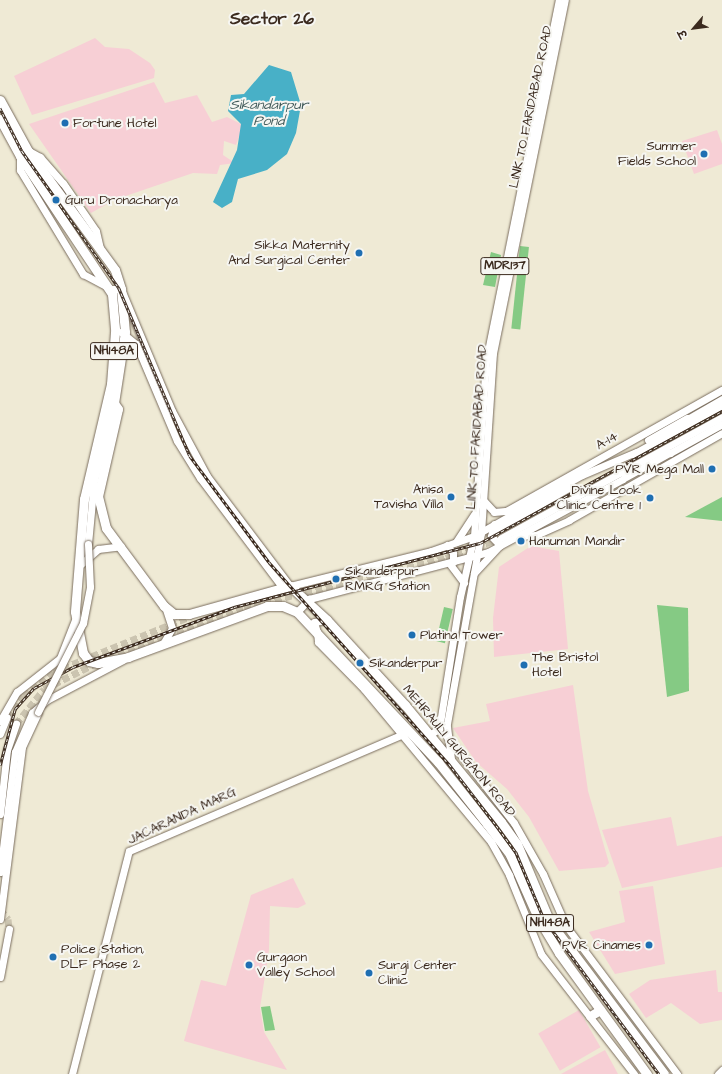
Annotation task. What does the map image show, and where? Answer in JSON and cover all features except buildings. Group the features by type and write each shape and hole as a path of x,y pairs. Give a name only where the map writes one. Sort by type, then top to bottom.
{"highway":[{"name":"NH148A","path":"0,100 28,151 115,270 121,289 128,335 114,403 118,409 114,431 98,496 100,515 164,606 174,614 189,614 286,587"},
{"name":"MEHRAULI GURGAON ROAD","path":"0,119 20,156 111,289 115,332 105,423 87,478 81,564 75,612 78,643 89,662 128,657 164,642 267,606 283,606 297,612 317,632 510,854 538,918 600,1010 648,1074"},
{"name":"MEHRAULI GURGAON ROAD","path":"286,587 327,620 453,763 517,844 550,922 634,1037 664,1074"},
{"path":"590,1016 600,1010"},
{"path":"625,1043 634,1037"}],"street":[{"name":"LINK TO FARIDABAD ROAD","path":"453,763 447,737 476,556 477,508 486,361 559,0"},
{"name":"LINK TO FARIDABAD ROAD","path":"429,735 439,729 467,558 477,534 483,500 493,353 565,0"},
{"path":"20,156 20,170 83,274 111,289 121,289 140,330 170,415"},
{"path":"115,332 128,335 140,330"},
{"path":"128,335 170,415 200,478 286,587 447,545 495,527 722,405"},
{"name":"A-14","path":"503,512 581,473 722,390"},
{"path":"617,458 722,399"},
{"path":"0,919 22,747 38,712 84,623 90,587 88,544 94,480 114,403"},
{"path":"501,538 722,417"},
{"path":"674,431 687,418"},
{"path":"297,612 309,599 476,556 500,545 623,479 722,424"},
{"path":"516,536 536,534 569,520 722,433"},
{"path":"500,545 491,536 495,527 519,510 581,473 636,452"},
{"path":"660,452 670,453"},
{"path":"623,479 632,467"},
{"path":"483,500 491,510 503,512 519,510"},
{"path":"456,542 477,508"},
{"path":"447,545 453,553 451,563 464,583"},
{"path":"473,574 500,545"},
{"path":"81,564 98,549 121,546"},
{"path":"164,606 171,617 172,628 164,642"},
{"path":"0,721 17,692 60,658 71,637 75,612"},
{"path":"317,632 314,622 327,620"},
{"path":"0,872 15,752 32,712 47,700 128,657"},
{"path":"0,734 7,717"},
{"path":"0,814 7,750 16,724"},
{"path":"403,730 491,842 509,875 541,954 634,1074"},
{"name":"JACARANDA MARG","path":"72,1074 129,851 392,738 403,730"},
{"path":"447,737 517,828 543,874 566,926 677,1074"},
{"path":"0,977 9,929"},
{"path":"718,1074 722,1070"}],"shaded area":[{"path":"95,38 105,47 129,49 150,63 155,70 154,78 32,115 14,76"},
{"path":"154,82 165,103 197,95 212,122 227,117 243,125 236,145 224,141 223,155 235,163 220,165 217,174 193,173 114,200 91,213 29,124"},
{"name":"Summer Fields School","path":"717,130 722,144 722,164 694,174 682,141"},
{"path":"531,546 559,551 568,649 494,657 493,618 499,567"},
{"path":"573,685 588,791 609,863 605,867 559,871 529,817 507,789 476,762 453,728 490,721 486,704"},
{"path":"671,817 677,846 722,836 722,867 622,888 602,830"},
{"name":"Gurgaon Valley School","path":"293,878 306,904 298,908 270,906 269,950 260,1008 264,1032 287,1070 184,1041 201,980 226,986 251,895"},
{"path":"653,886 665,964 615,974 589,932 625,922 619,891"},
{"path":"716,970 718,992 722,992 722,1020 700,1024 671,1003 646,1018 629,994 650,980"},
{"path":"579,1010 600,1047 560,1071 538,1034"},
{"path":"605,1050 618,1074 561,1074"}],"green space":[{"path":"520,246 529,247 520,329 511,329"},
{"path":"491,252 501,255 495,287 483,285"},
{"path":"722,497 722,521 685,517"},
{"path":"657,605 688,608 689,691 667,697"},
{"path":"444,607 453,609 445,643 436,641"},
{"path":"270,1006 275,1030 265,1031 261,1007"}],"water":[{"name":"Sikandarpur Pond","path":"269,65 291,72 301,105 296,133 287,154 267,170 238,179 232,202 222,208 213,202 237,150 241,124 228,111 231,95 244,94"}],"tunnel":[{"path":"303,586 447,551 496,530"},
{"path":"16,724 44,689 108,657 244,607 446,558 499,538"},
{"path":"7,717 23,695 53,672 191,616"},
{"path":"0,909 8,919 9,929"}],"railway":[{"path":"0,108 22,151 119,288 190,456 269,562 449,764 499,829 516,852 544,919 659,1074"},
{"path":"0,765 15,709 34,688 73,667 234,607 480,543 722,411"}],"place":[{"name":"Fortune Hotel","path":"65,123"},
{"name":"Summer Fields School","path":"704,154"},
{"name":"Guru Dronacharya","path":"56,200"},
{"name":"Sikka Maternity And Surgical Center","path":"359,253"},
{"name":"PVR Mega Mall","path":"712,469"},
{"name":"Anisa Tavisha Villa","path":"451,497"},
{"name":"Divine Look Clinic Centre 1","path":"650,498"},
{"name":"Hanuman Mandir","path":"521,541"},
{"name":"Sikanderpur RMRG Station","path":"336,579"},
{"name":"Platina Tower","path":"412,635"},
{"name":"Sikanderpur","path":"360,663"},
{"name":"The Bristol Hotel","path":"524,665"},
{"name":"PVR Cinames","path":"649,945"},
{"name":"Police Station, DLF Phase 2","path":"53,957"},
{"name":"Gurgaon Valley School","path":"249,965"},
{"name":"Surgi Center Clinic","path":"369,973"}],"district":[{"name":"Sector 26","path":"272,20"}]}
